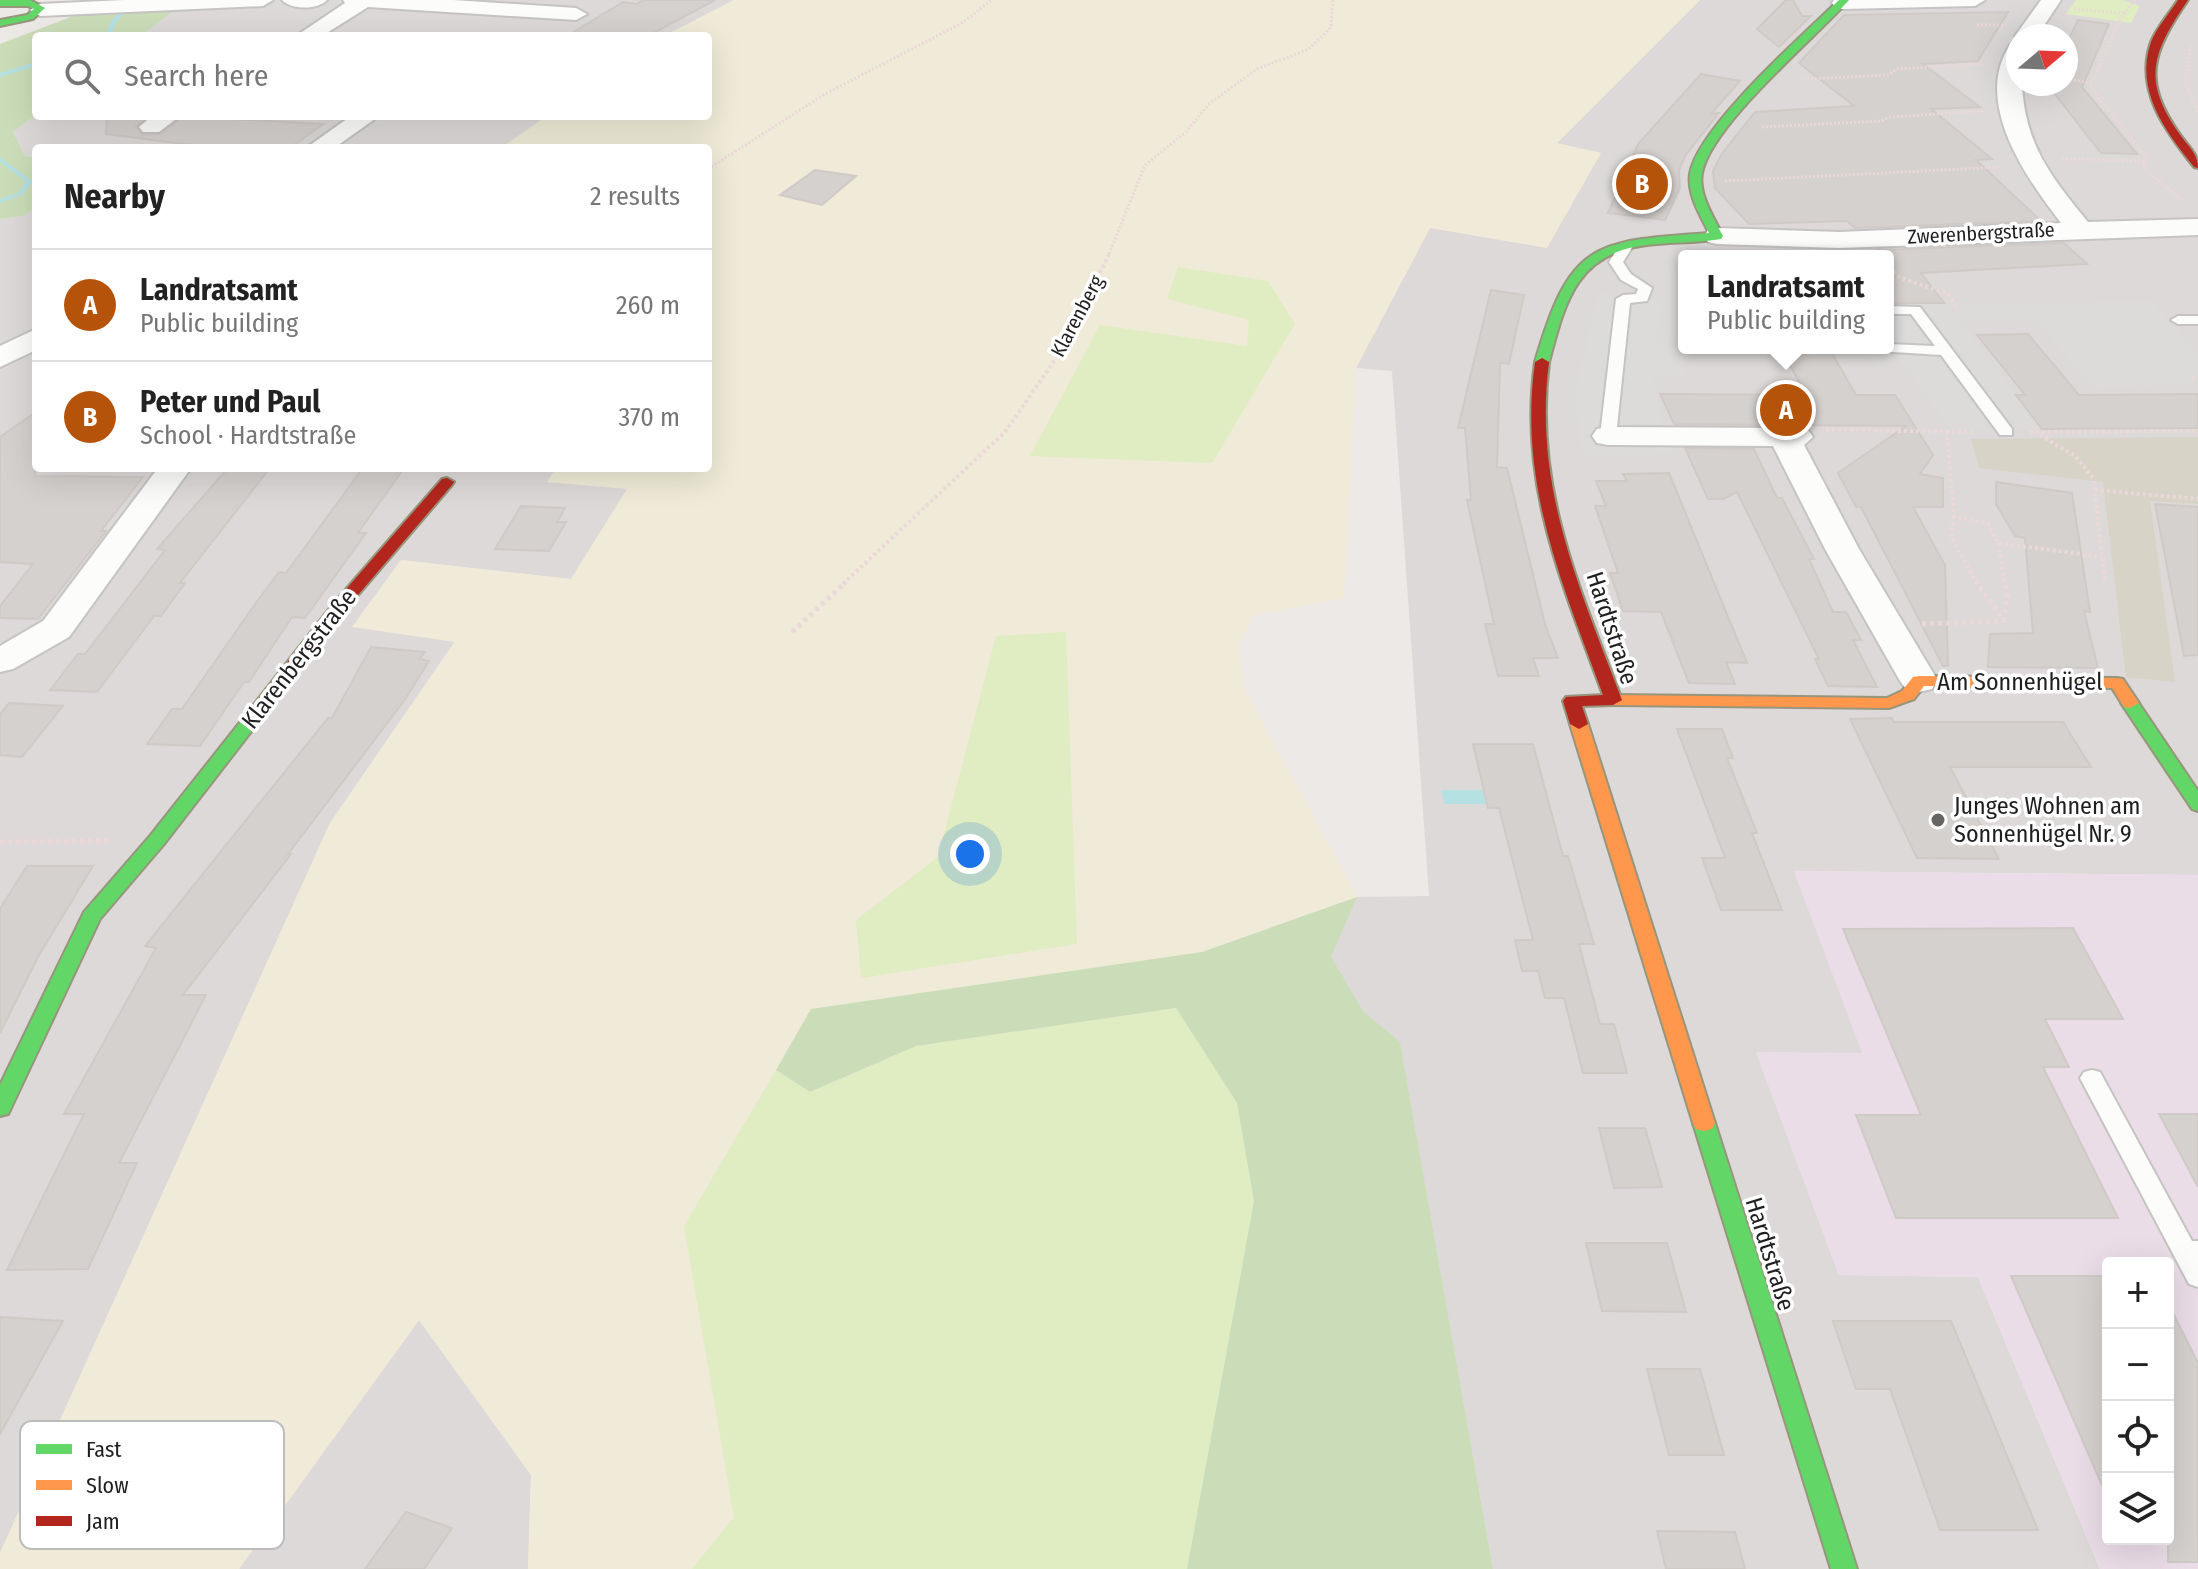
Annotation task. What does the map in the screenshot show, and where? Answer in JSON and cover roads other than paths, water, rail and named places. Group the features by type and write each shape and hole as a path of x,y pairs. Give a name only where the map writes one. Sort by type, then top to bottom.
{"street":[{"path":"0,23 26,18 40,10 263,0"},
{"path":"292,0 317,0"},
{"path":"353,0 576,14"},
{"path":"1717,236 1703,208 1696,182 1696,170 1706,151 1762,82 1843,2 1975,0"},
{"path":"2181,0 2155,43 2150,61 2150,83 2163,118 2198,165"},
{"path":"9,1 34,4 40,10"},
{"path":"313,32 363,1"},
{"path":"534,32 601,3"},
{"path":"2034,24 2047,5"},
{"path":"2011,96 2010,110 2028,162 2080,229"},
{"path":"324,144 361,120"},
{"name":"Zwerenbergstraße","path":"1717,236 1749,240 1888,238 2198,227"},
{"name":"Hardtstraße","path":"1717,236 1626,246 1591,258 1574,273 1553,315 1537,392 1538,456 1562,552 1613,700 1572,701 1844,1569"},
{"path":"0,358 32,340"},
{"name":"Am Sonnenhügel","path":"1608,436 1790,437 1842,549 1919,681"},
{"path":"0,661 56,629 172,472"},
{"name":"Klarenbergstraße","path":"0,1108 91,916 157,840 340,606 447,482"},
{"name":"Am Sonnenhügel","path":"1613,700 1889,703 1908,695 1919,681"},
{"name":"Am Sonnenhügel","path":"1919,681 2117,683 2198,805"}],"lane":[{"path":"1608,436 1623,299 1642,298 1645,288 1626,277 1616,262 1626,246"},
{"path":"1894,310 1915,310 2006,432"},
{"path":"2178,320 2198,320"},
{"path":"1894,349 1943,351"},
{"path":"2092,1078 2191,1251 2198,1277"}],"water":[{"path":"1441,790 1483,790 1486,804 1444,804"}],"waterway":[{"path":"109,32 113,22 134,0"},
{"path":"0,75 32,65"},
{"path":"0,159 30,182 20,194 0,201"}],"place":[{"name":"Peter und Paul","path":"1642,184"},
{"name":"Landratsamt","path":"1786,410"},
{"name":"Junges Wohnen am Sonnenhügel Nr. 9","path":"1938,820"}]}
